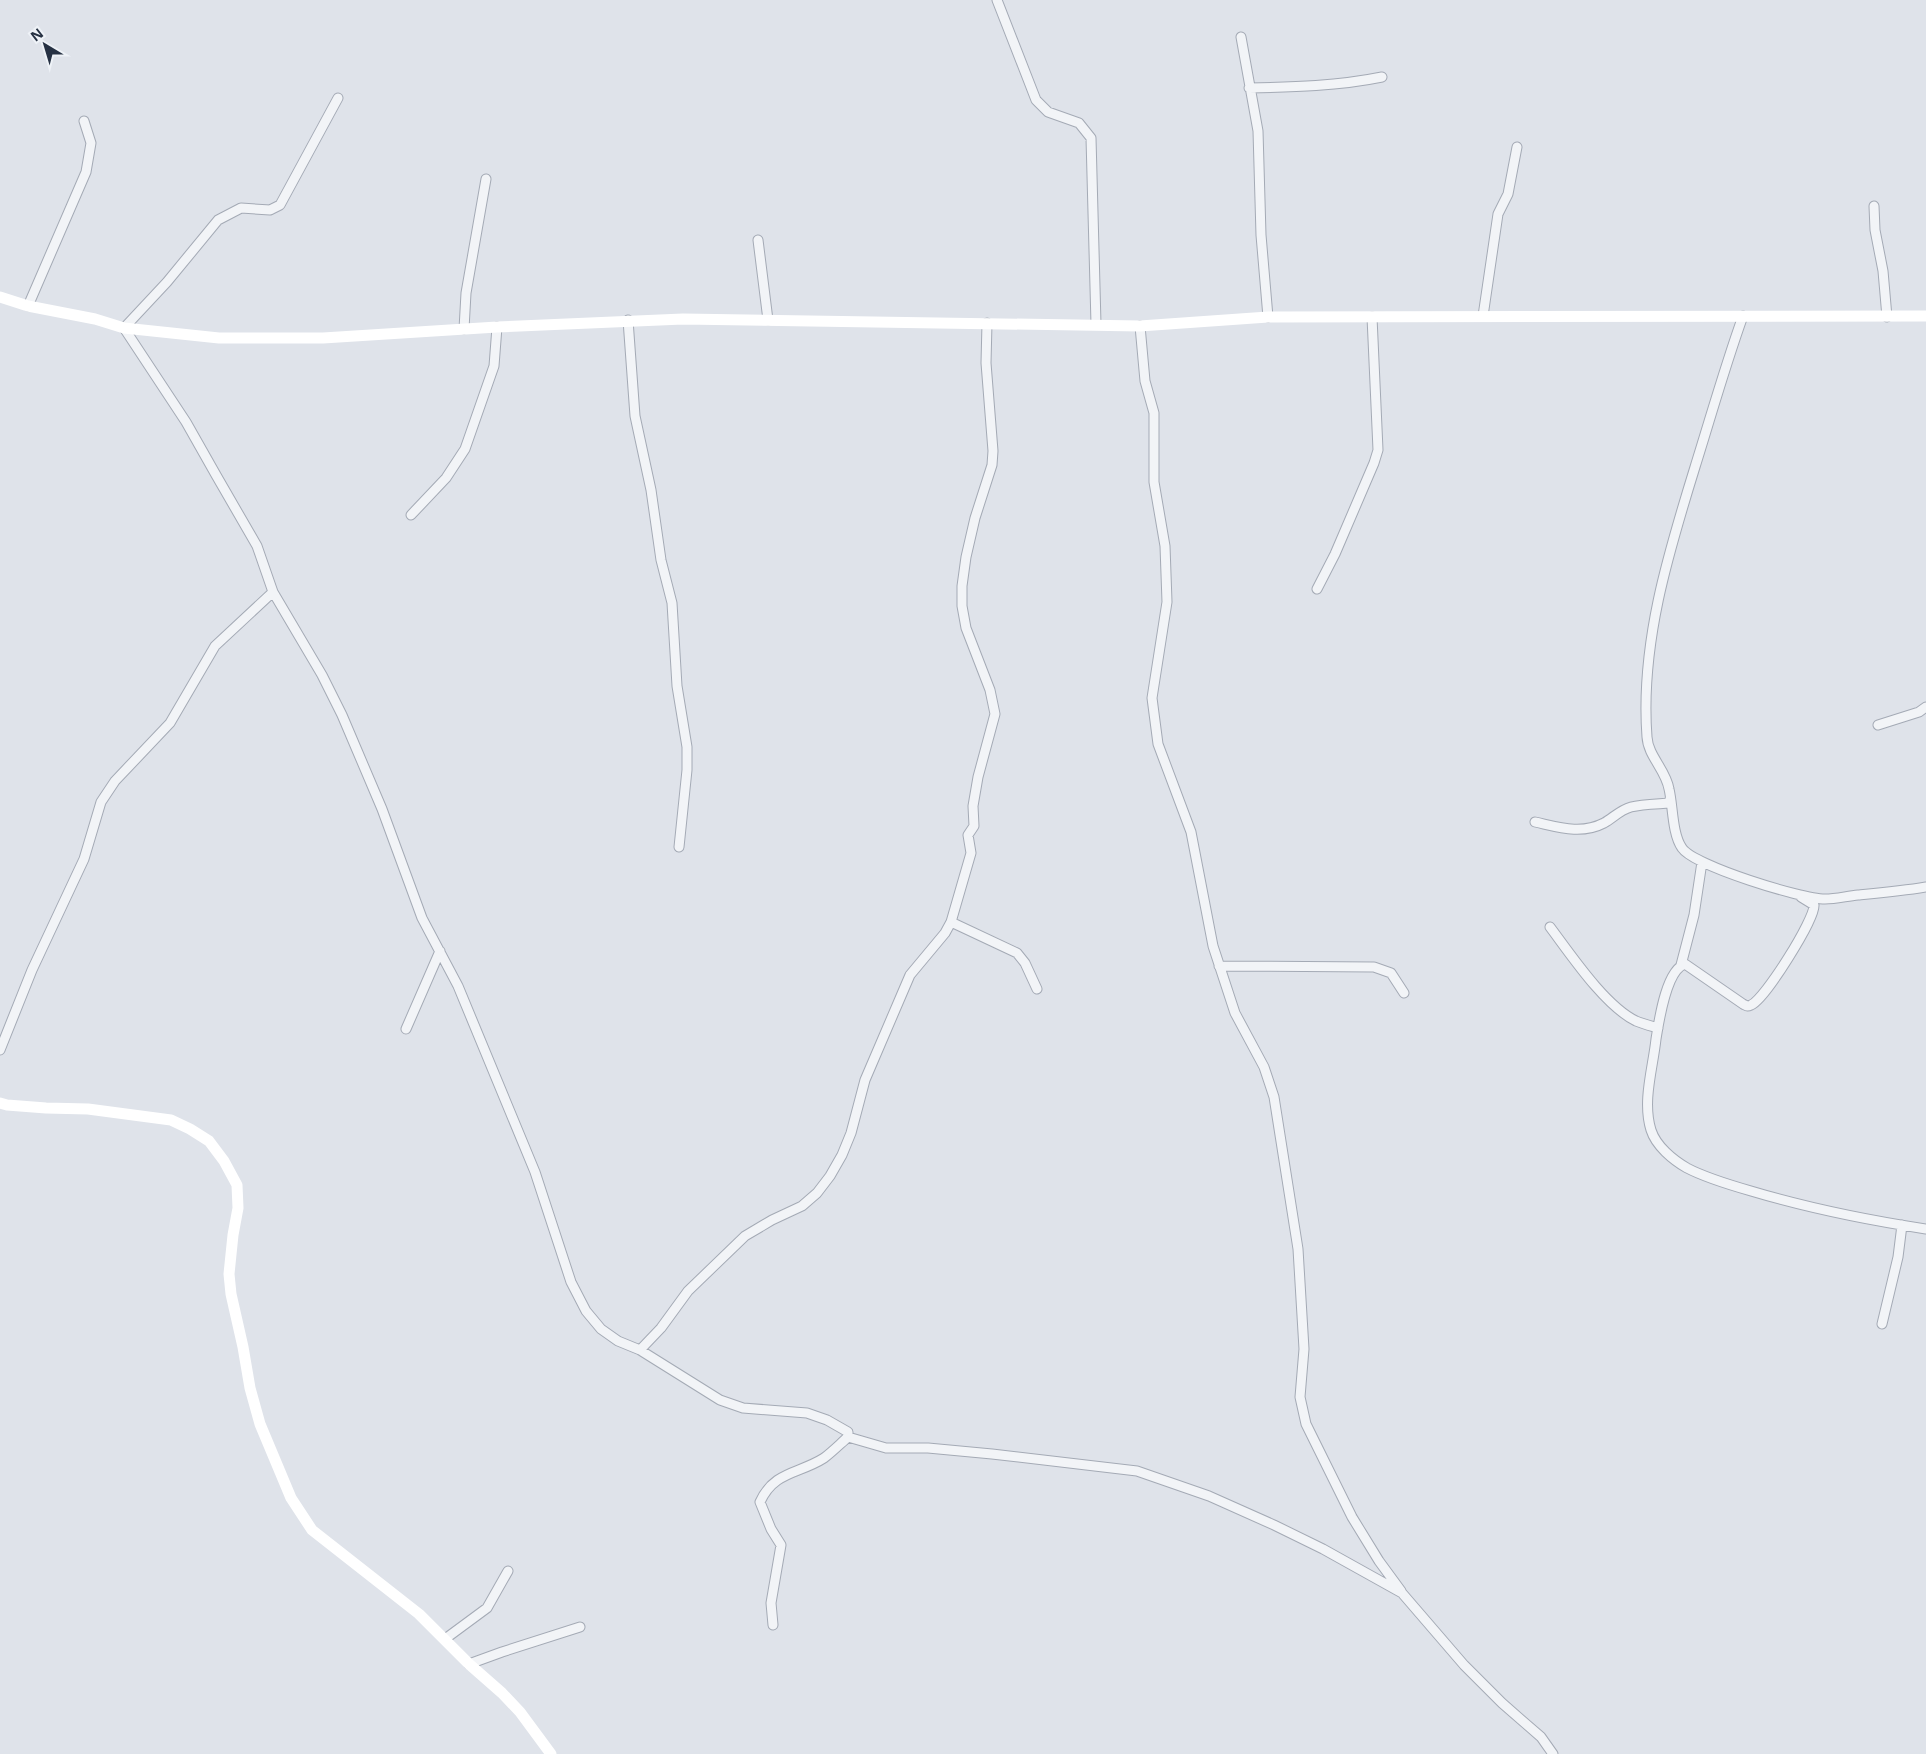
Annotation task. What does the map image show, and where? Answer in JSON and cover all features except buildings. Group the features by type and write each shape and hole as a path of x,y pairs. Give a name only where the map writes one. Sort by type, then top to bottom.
{"main road":[{"path":"0,297 28,306 95,319 124,328 219,338 323,338 628,320 683,319 1140,326 1268,317 1926,316"},
{"path":"0,1103 46,1108 88,1109 171,1120 190,1128 209,1141 224,1160 237,1185 238,1208 233,1235 230,1274 231,1294 250,1388 260,1424 290,1498 312,1530 419,1614 469,1664 502,1693 520,1712 551,1754"}],"street":[{"path":"997,0 1036,100 1048,112 1079,123 1091,138 1096,324"},
{"path":"1241,37 1258,131 1261,235 1268,317"},
{"path":"1249,88 1302,87 1352,82 1382,76"},
{"path":"338,98 280,205 270,210 241,208 218,220 167,282 124,328 186,422 257,546 273,592 322,674 342,715 382,809 422,918 458,986 535,1172 571,1282 586,1311 601,1329 618,1341 640,1350 720,1400 743,1408 807,1413 827,1420 848,1432 848,1437"},
{"path":"28,306 86,172 92,143 84,121"},
{"path":"1483,316 1498,214 1508,194 1517,147"},
{"path":"464,329 466,293 486,179"},
{"path":"1874,206 1875,230 1883,271 1887,316"},
{"path":"758,240 768,320"},
{"path":"1743,316 1678,518 1653,626 1645,694 1646,739 1666,777 1681,848 1691,857 1711,867 1799,896 1825,899 1926,887"},
{"path":"1317,589 1335,554 1378,450 1372,317"},
{"path":"628,320 635,416 651,490 661,560 672,603 673,646 677,686 687,747 679,847"},
{"path":"640,1350 661,1328 688,1291 745,1236 772,1220 802,1206 830,1176 842,1155 851,1133 865,1080 910,975 951,922 971,853 968,835 974,826 973,806 978,777 995,714 990,690 966,628 962,606 966,557 975,518 992,465 993,451 986,363 987,323"},
{"path":"1140,326 1145,381 1154,413 1154,482 1165,546 1167,602 1152,698 1154,720 1158,744 1191,832 1213,946 1235,1013 1264,1067 1274,1097 1298,1248 1304,1349 1300,1397 1306,1424 1352,1517 1379,1561 1402,1593 1464,1665 1502,1703 1541,1737 1553,1754"},
{"path":"410,515 446,478 465,449 494,366 497,327"},
{"path":"0,1050 32,970 84,859 101,802 115,782 170,723 215,646 273,592"},
{"path":"1878,725 1919,712 1926,707"},
{"path":"1535,822 1572,830 1582,830 1603,823 1631,807 1670,803 1670,799"},
{"path":"1702,862 1694,915 1680,966 1669,984 1658,1028 1649,1085 1648,1109 1651,1131 1662,1149 1675,1160 1688,1168 1731,1185 1787,1202 1926,1229"},
{"path":"1680,966 1685,964 1690,966 1743,1004 1751,1005 1769,986 1809,922 1814,905 1799,896"},
{"path":"951,922 1017,953 1025,963 1038,989"},
{"path":"1550,928 1611,1003 1635,1021 1658,1028"},
{"path":"406,1029 440,952"},
{"path":"1220,966 1374,967 1391,973 1404,993"},
{"path":"1882,1324 1898,1257 1902,1225"},
{"path":"848,1437 886,1448 928,1448 992,1454 1137,1472 1208,1496 1274,1525 1323,1549 1402,1593"},
{"path":"773,1625 770,1603 781,1545 771,1529 760,1502 765,1491 780,1478 823,1458 848,1437"},
{"path":"1379,1561 1381,1582"},
{"path":"445,1640 487,1608 508,1571"},
{"path":"469,1664 580,1627"}]}
